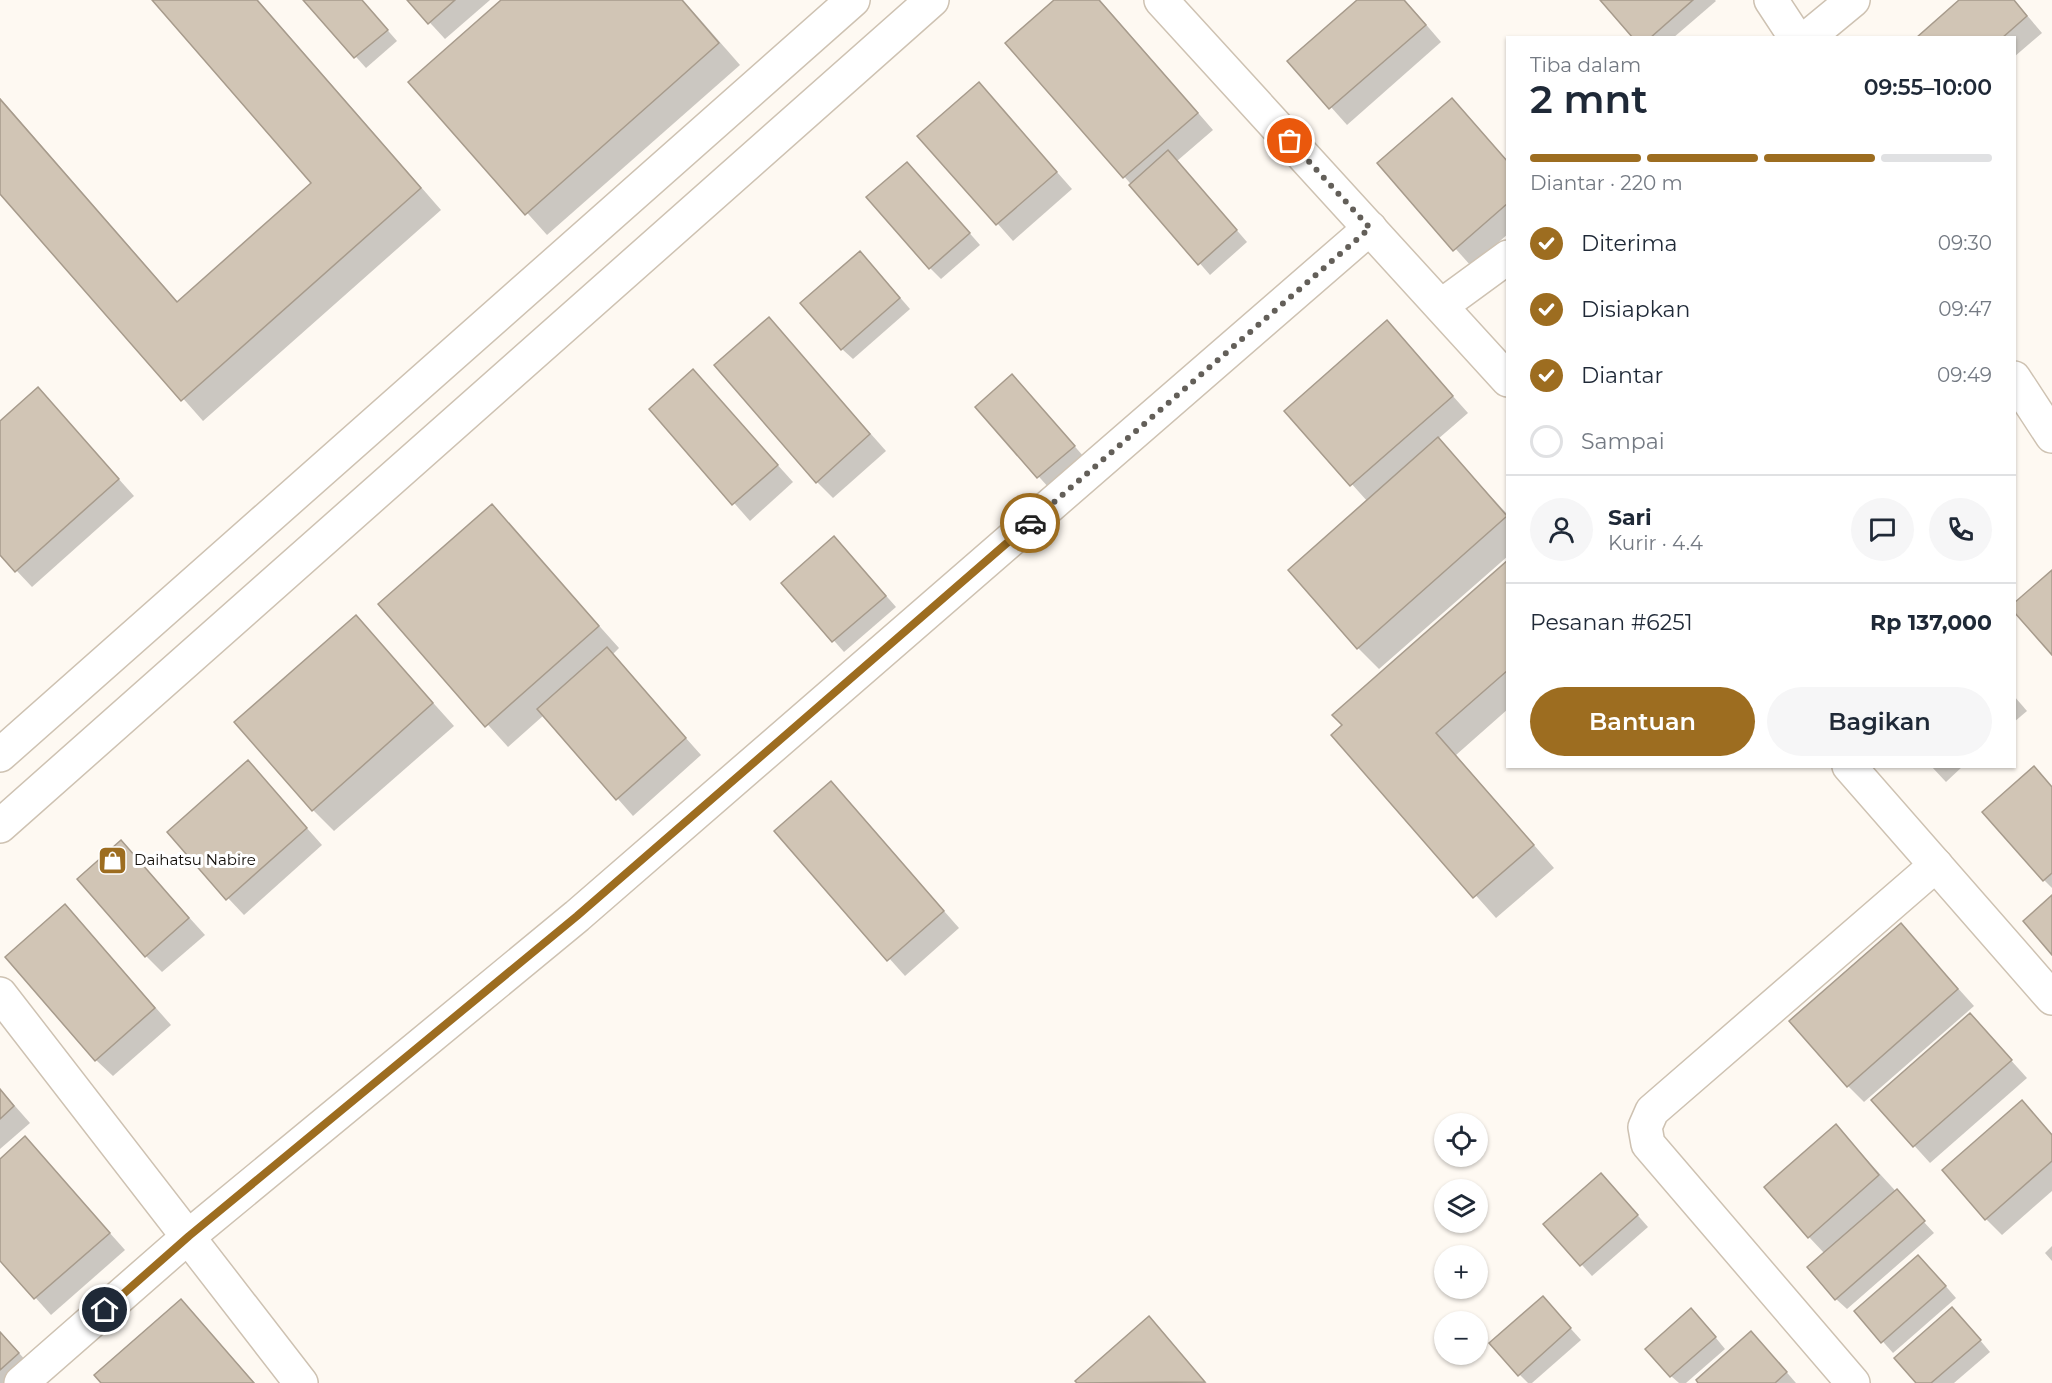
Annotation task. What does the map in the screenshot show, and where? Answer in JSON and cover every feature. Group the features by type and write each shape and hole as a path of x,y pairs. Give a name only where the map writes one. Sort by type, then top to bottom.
{"street":[{"path":"0,755 853,0"},
{"path":"0,826 932,0"},
{"path":"1161,0 1506,378"},
{"path":"1771,0 1795,36"},
{"path":"1809,36 1853,0"},
{"path":"21,1383 189,1236 577,916 1370,228"},
{"path":"1441,306 1506,258"},
{"path":"2016,381 2052,436"},
{"path":"1851,768 2052,998"},
{"path":"1853,1383 1648,1144 1645,1127 1652,1111 1936,865"},
{"path":"0,994 301,1383"}],"building":[{"path":"152,0 257,0 421,188 181,401 0,194 0,99 177,302 311,183"},
{"path":"303,0 362,0 388,30 354,58"},
{"path":"407,0 455,0 428,24"},
{"path":"501,0 682,0 719,43 525,215 408,82"},
{"path":"1054,0 1099,0 1198,113 1123,178 1005,43"},
{"path":"1357,0 1404,0 1426,25 1329,109 1287,61"},
{"path":"1600,0 1693,0 1652,36 1631,36"},
{"path":"1959,0 2014,0 2027,16 2004,36 1918,36"},
{"path":"979,82 1057,172 996,225 917,136"},
{"path":"1452,98 1506,160 1506,205 1453,251 1377,163"},
{"path":"1168,150 1237,230 1198,265 1129,185"},
{"path":"907,162 970,233 929,269 866,197"},
{"path":"860,251 900,298 841,350 800,303"},
{"path":"769,317 870,434 816,483 714,365"},
{"path":"1387,320 1453,396 1350,486 1284,411"},
{"path":"693,369 778,465 732,505 649,409"},
{"path":"1012,374 1075,446 1037,478 975,407"},
{"path":"38,387 119,479 15,572 0,555 0,421"},
{"path":"1438,437 1506,515 1357,649 1288,570"},
{"path":"492,504 599,626 485,727 378,604"},
{"path":"834,536 886,596 832,642 781,583"},
{"path":"1506,562 1506,672 1436,733 1534,845 1473,898 1331,735 1342,725 1332,715"},
{"path":"2052,570 2052,655 2016,614 2016,601"},
{"path":"356,615 433,703 312,811 234,722"},
{"path":"607,647 686,738 616,800 537,709"},
{"path":"248,760 307,828 226,900 167,832"},
{"path":"2034,766 2052,787 2052,873 2043,881 1982,812"},
{"path":"831,781 944,911 887,961 774,831"},
{"path":"121,840 189,918 145,957 77,879"},
{"path":"2052,895 2052,955 2023,921"},
{"path":"65,904 155,1008 95,1061 5,957"},
{"path":"1901,923 1958,989 1847,1087 1789,1021"},
{"path":"1970,1013 2012,1060 1913,1147 1871,1100"},
{"path":"0,1089 14,1106 0,1119"},
{"path":"2022,1100 2052,1135 2052,1161 1985,1220 1942,1170"},
{"path":"1836,1124 1879,1175 1808,1238 1764,1187"},
{"path":"25,1136 110,1233 34,1299 0,1261 0,1159"},
{"path":"1601,1173 1638,1215 1580,1266 1543,1224"},
{"path":"1897,1189 1925,1221 1835,1300 1807,1267"},
{"path":"1918,1255 1946,1286 1881,1343 1854,1311"},
{"path":"1543,1296 1571,1328 1518,1376 1489,1343"},
{"path":"181,1299 254,1383 101,1383 94,1375"},
{"path":"1952,1307 1981,1340 1931,1383 1916,1383 1894,1358"},
{"path":"1691,1308 1716,1337 1670,1377 1645,1349"},
{"path":"1149,1316 1205,1382 1077,1383 1075,1381"},
{"path":"1751,1331 1787,1372 1775,1383 1698,1383 1696,1380"},
{"path":"0,1332 19,1353 0,1370"}],"way so far":[{"path":"1030,523 1370,228 1290,141"}],"place":[{"name":"Daihatsu Nabire","path":"113,860"}],"route":[{"path":"105,1310 189,1236 577,916 1030,523"}]}
